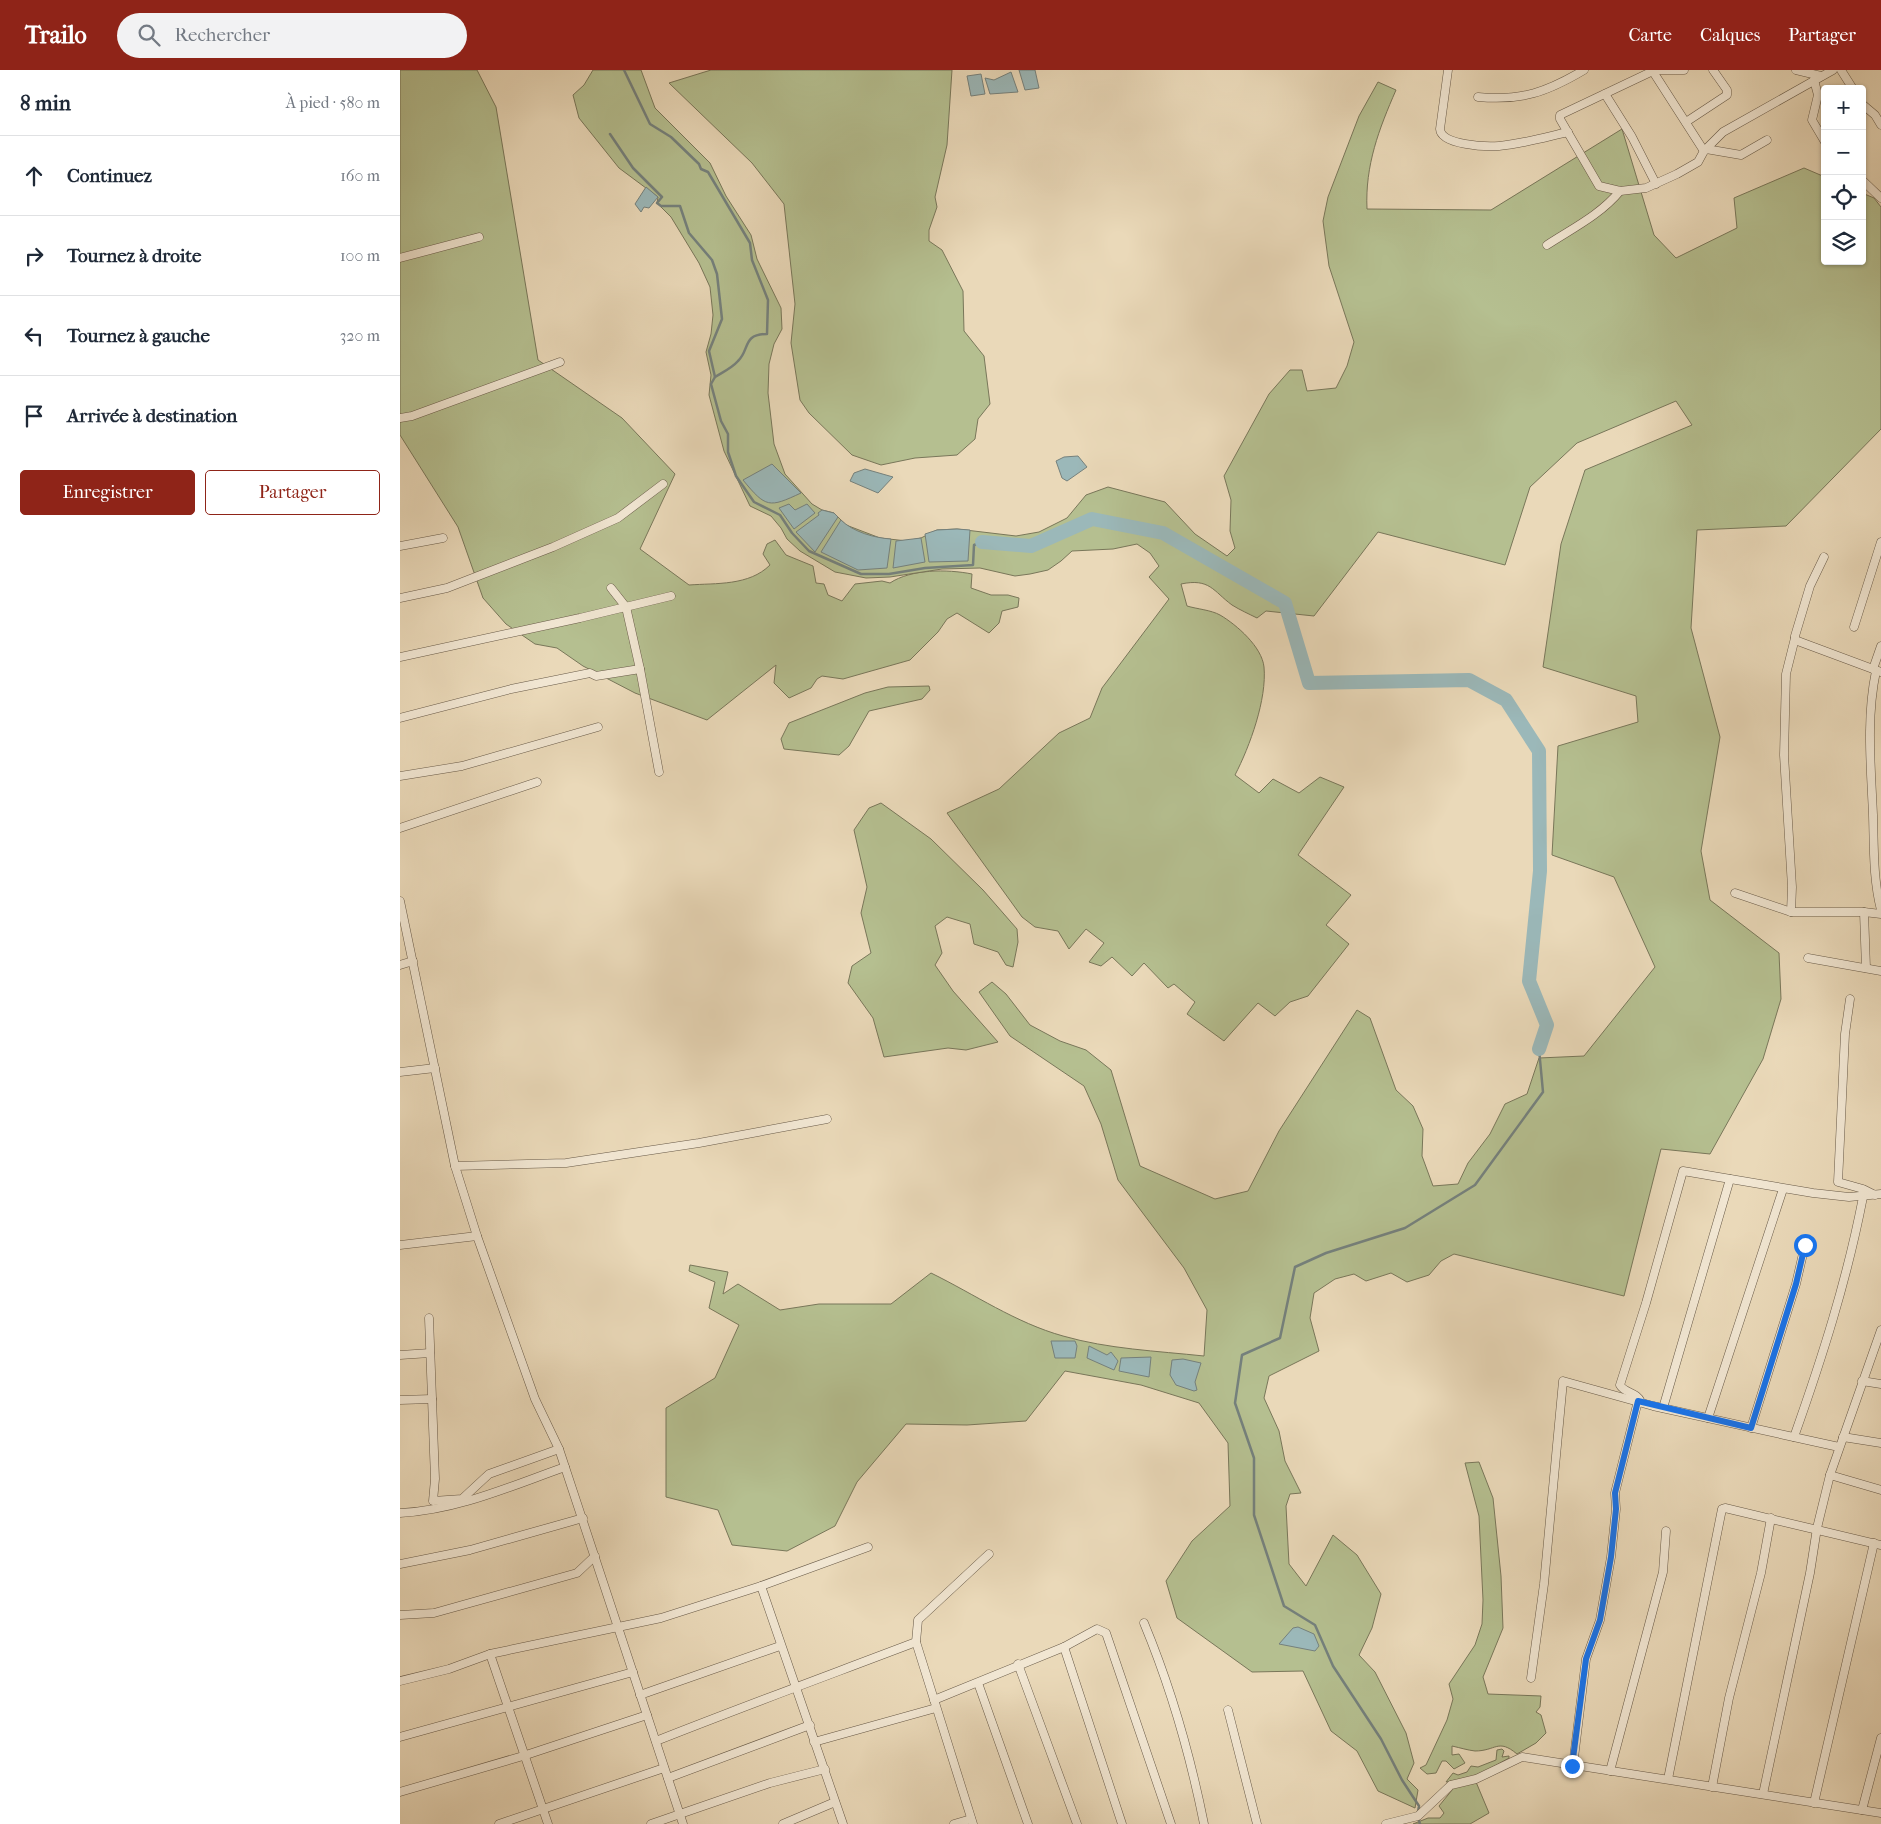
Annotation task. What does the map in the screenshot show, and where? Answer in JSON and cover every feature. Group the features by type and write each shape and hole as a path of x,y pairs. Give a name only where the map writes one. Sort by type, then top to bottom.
{"street":[{"path":"1448,70 1440,129 1445,138 1466,143 1500,146 1568,132"},
{"path":"1478,97 1513,98 1532,95 1552,88 1584,70"},
{"path":"1684,70 1653,70 1560,114 1560,119 1596,185 1620,191 1646,188 1656,184 1694,164 1723,132 1833,70"},
{"path":"1653,70 1705,150 1741,155 1767,140"},
{"path":"1686,122 1727,95 1726,90 1713,70"},
{"path":"1796,70 1817,78"},
{"path":"1841,70 1850,85"},
{"path":"1817,78 1818,95 1812,120 1821,135"},
{"path":"1605,94 1632,137 1656,184"},
{"path":"1866,107 1875,115 1881,125"},
{"path":"1866,184 1881,198"},
{"path":"1547,245 1576,229 1606,207 1620,191"},
{"path":"400,258 479,237"},
{"path":"400,418 428,410 560,362"},
{"path":"400,598 447,588 553,547 618,518 663,484"},
{"path":"400,546 444,538"},
{"path":"1854,627 1881,542"},
{"path":"1790,912 1792,887 1784,755 1786,674 1810,586 1824,557"},
{"path":"611,588 626,607 640,669 659,772"},
{"path":"400,657 671,596"},
{"path":"1795,638 1798,643 1876,671"},
{"path":"1735,892 1790,912 1881,912 1877,893 1874,855 1870,744 1873,684 1881,646"},
{"path":"400,718 511,689 590,673 596,676 640,669"},
{"path":"400,776 462,766 598,727"},
{"path":"400,828 538,782"},
{"path":"400,901 435,1068 444,1121 455,1166 477,1236 493,1276 535,1399 559,1449 583,1518 683,1824"},
{"path":"1864,912 1866,968"},
{"path":"1808,958 1881,970"},
{"path":"400,965 413,961"},
{"path":"1850,999 1845,1034 1838,1182 1878,1195"},
{"path":"400,1072 435,1068"},
{"path":"455,1166 566,1163 699,1143 827,1119"},
{"path":"1572,1766 1586,1659 1600,1620 1611,1557 1616,1509 1615,1493 1640,1402 1637,1395 1622,1388 1620,1385 1646,1303 1682,1171 1783,1189 1863,1197 1878,1195"},
{"path":"1663,1408 1730,1179"},
{"path":"1708,1418 1783,1189"},
{"path":"1794,1437 1836,1312 1852,1254 1863,1197"},
{"path":"400,1245 477,1236"},
{"path":"1751,1428 1796,1284 1805,1245"},
{"path":"429,1318 435,1479 433,1501 462,1499 489,1474 559,1449"},
{"path":"1763,1794 1810,1573 1817,1528 1830,1475 1881,1330"},
{"path":"400,1355 430,1353"},
{"path":"1531,1678 1544,1584 1563,1381 1663,1408 1839,1447"},
{"path":"1862,1381 1881,1384"},
{"path":"400,1400 432,1399"},
{"path":"1843,1437 1881,1443"},
{"path":"400,1514 449,1508 565,1467"},
{"path":"1830,1475 1881,1490"},
{"path":"1668,1780 1721,1512 1725,1508 1817,1528 1878,1544 1814,1803"},
{"path":"400,1564 470,1550 583,1518"},
{"path":"1712,1787 1729,1698 1761,1573 1771,1518"},
{"path":"1610,1771 1663,1572 1666,1531"},
{"path":"400,1681 449,1669 490,1654 661,1618 761,1586 868,1547"},
{"path":"954,1824 972,1821 916,1642 918,1620 988,1554"},
{"path":"400,1615 434,1613 577,1573 595,1556"},
{"path":"761,1586 780,1646 797,1688 843,1824"},
{"path":"1144,1623 1177,1709 1194,1773 1204,1824"},
{"path":"814,1742 935,1704 978,1682 1064,1646 1097,1629 1106,1633 1170,1824"},
{"path":"656,1741 762,1698 797,1688 916,1642"},
{"path":"640,1695 780,1646"},
{"path":"1064,1646 1122,1824"},
{"path":"490,1654 548,1824"},
{"path":"1018,1664 1077,1824"},
{"path":"400,1737 633,1672"},
{"path":"978,1682 1028,1824"},
{"path":"1228,1710 1257,1824"},
{"path":"400,1792 524,1756 647,1715"},
{"path":"668,1778 810,1725"},
{"path":"1862,1810 1881,1738"},
{"path":"1386,1824 1418,1816 1451,1785 1476,1779 1516,1758 1527,1757 1572,1766 1881,1813"},
{"path":"499,1824 664,1768"},
{"path":"651,1824 770,1783 825,1769"},
{"path":"783,1824 835,1802"}],"green space":[{"path":"400,70 477,70 496,107 538,360 622,418 675,474 640,549 689,585 721,583 742,580 762,572 770,565 763,554 767,544 775,540 786,555 813,566 816,583 824,584 828,595 842,601 855,584 882,581 890,583 908,575 930,571 952,571 972,574 971,588 991,595 1008,595 1019,598 1018,607 1002,611 999,623 989,633 957,613 947,619 938,632 910,660 843,679 822,676 817,679 811,688 789,698 774,683 776,665 707,720 635,693 583,666 557,648 535,644 506,624 483,598 458,527 400,435"},
{"path":"593,70 641,70 655,108 710,163 726,196 751,235 757,259 781,308 782,329 774,344 769,364 768,393 774,444 785,474 812,504 822,510 834,513 846,525 880,538 907,541 921,538 937,530 957,529 1016,536 1039,532 1067,518 1086,495 1108,487 1165,502 1195,534 1227,556 1235,548 1230,531 1231,500 1224,476 1269,394 1290,370 1302,370 1307,391 1336,388 1347,366 1354,342 1329,266 1323,221 1328,197 1359,116 1378,82 1396,90 1374,148 1368,177 1367,209 1491,210 1622,129 1654,235 1676,258 1737,228 1734,198 1804,168 1821,175 1821,265 1866,265 1866,195 1874,198 1881,207 1881,429 1786,526 1697,530 1691,628 1720,737 1701,851 1710,900 1779,953 1781,999 1763,1059 1710,1154 1661,1149 1624,1296 1454,1254 1441,1261 1429,1275 1407,1282 1391,1273 1366,1281 1354,1274 1335,1279 1314,1293 1310,1318 1319,1351 1269,1376 1264,1398 1279,1431 1285,1461 1301,1493 1290,1494 1286,1506 1289,1564 1306,1586 1333,1535 1357,1555 1381,1594 1372,1628 1359,1655 1375,1672 1406,1733 1414,1763 1407,1779 1418,1790 1415,1808 1378,1791 1357,1751 1331,1731 1303,1671 1252,1672 1177,1618 1166,1581 1192,1541 1230,1506 1228,1443 1199,1403 1141,1385 1065,1371 1026,1421 967,1425 906,1424 857,1482 835,1526 787,1551 732,1545 718,1510 666,1497 666,1408 715,1378 739,1325 709,1308 715,1282 689,1271 690,1265 728,1272 723,1294 738,1284 780,1310 819,1304 891,1304 931,1273 1012,1316 1063,1336 1115,1347 1204,1356 1207,1310 1184,1268 1118,1180 1101,1124 1084,1086 1010,1036 979,992 992,982 1006,994 1030,1025 1060,1041 1086,1050 1111,1070 1140,1166 1215,1199 1248,1191 1279,1131 1357,1010 1370,1018 1396,1090 1413,1106 1423,1129 1422,1156 1433,1186 1458,1184 1468,1163 1490,1134 1505,1104 1527,1094 1539,1058 1584,1056 1655,967 1614,877 1552,855 1558,746 1638,722 1636,696 1543,667 1561,544 1585,470 1692,425 1676,401 1577,443 1530,487 1505,565 1378,532 1314,616 1266,611 1257,618 1232,605 1205,584 1181,584 1187,606 1212,612 1227,619 1248,637 1262,659 1264,680 1260,708 1252,737 1235,775 1259,793 1273,779 1299,793 1320,777 1344,787 1298,855 1351,895 1326,925 1349,944 1308,996 1290,1002 1275,1016 1258,1003 1224,1041 1187,1014 1195,1002 1174,984 1168,988 1144,963 1132,976 1112,957 1101,966 1089,962 1104,943 1086,929 1069,949 1058,931 1035,927 1022,917 947,813 999,789 1059,733 1090,718 1102,688 1169,599 1149,577 1159,566 1150,553 1137,544 1113,549 1072,551 1048,570 1015,576 980,568 942,569 890,577 866,578 835,572 800,551 787,539 771,516 750,506 724,451 709,395 711,375 706,352 711,334 713,315 710,287 699,263 671,217 657,203 658,197 619,168 579,118 573,95 584,85"},
{"path":"711,70 952,70 947,145 935,197 937,207 929,230 929,241 942,250 963,291 964,331 984,356 990,404 978,419 975,439 957,455 915,458 881,465 852,455 809,413 800,400 791,343 795,304 784,204 752,163 669,83"},
{"path":"929,686 930,690 922,699 869,711 849,746 839,755 784,749 781,739 789,723 865,693 888,687"},
{"path":"881,803 931,839 983,890 1017,929 1018,942 1013,967 1006,965 998,952 974,944 970,924 947,917 935,926 942,953 935,965 953,991 998,1042 966,1050 948,1048 884,1057 873,1018 848,983 852,966 871,953 861,913 867,887 854,830 869,808"},
{"path":"1479,1462 1493,1498 1501,1576 1503,1628 1483,1677 1488,1694 1541,1696 1540,1707 1536,1712 1541,1715 1546,1733 1536,1743 1517,1754 1511,1749 1501,1746 1475,1751 1452,1746 1452,1755 1459,1754 1465,1763 1454,1769 1446,1761 1442,1761 1436,1773 1427,1774 1420,1768 1426,1765 1447,1720 1453,1699 1449,1684 1475,1645 1482,1624 1483,1600 1479,1516 1465,1463"},
{"path":"1502,1749 1504,1751 1502,1757 1509,1756 1509,1758 1475,1777 1446,1782 1453,1773 1458,1775 1467,1772 1471,1766 1478,1767 1496,1760 1497,1750"},
{"path":"1476,1782 1489,1813 1470,1824 1413,1824 1428,1818 1440,1818 1444,1813 1439,1806 1457,1784"}],"water":[{"path":"1019,70 1035,70 1039,88 1025,90"},
{"path":"1011,72 1018,92 990,94 985,78 994,80"},
{"path":"981,74 985,94 971,96 967,76"},
{"path":"646,187 658,197 649,208 644,207 641,212 635,204"},
{"path":"1078,456 1087,467 1067,481 1062,478 1056,461 1064,457"},
{"path":"772,464 801,493 775,503 769,503 757,496 743,480"},
{"path":"865,469 893,477 878,493 850,481 854,473"},
{"path":"789,504 795,510 807,504 815,513 794,529 779,508"},
{"path":"822,510 834,513 838,517 815,552 796,532 819,515 818,513"},
{"path":"841,520 864,534 891,539 887,568 858,570 821,552"},
{"path":"937,530 970,530 968,561 929,562 925,534"},
{"path":"921,538 925,562 893,568 896,541"},
{"path":"1051,1341 1075,1341 1077,1346 1075,1358 1055,1358"},
{"path":"1089,1346 1107,1355 1111,1352 1118,1361 1114,1370 1087,1358"},
{"path":"1151,1357 1149,1377 1119,1371 1121,1358"},
{"path":"1183,1359 1201,1363 1195,1382 1197,1390 1194,1391 1176,1385 1170,1375 1172,1360"},
{"path":"1298,1627 1314,1634 1319,1646 1315,1651 1279,1644 1293,1628"}],"waterway":[{"path":"624,70 650,124 671,137 699,164 701,169 708,172 750,243 752,260 768,300 767,334 759,335 750,340 742,357 730,368 715,377"},
{"path":"610,134 633,168 662,197 657,203 661,206 680,206 689,233 712,260 717,274 722,319 709,351 715,377 711,384 721,421 728,434 728,452 736,476 754,502 780,515 792,533 809,551 861,574 889,574 925,568 973,565 974,545 982,542"},
{"path":"982,542 1031,546 1092,519 1163,533 1285,603 1309,683 1469,680 1506,700 1539,751 1540,871 1529,981 1547,1025 1539,1049"},
{"path":"1418,1812 1419,1806 1402,1780 1381,1739 1333,1666 1315,1625 1284,1606 1254,1515 1254,1458 1235,1403 1242,1355 1280,1338 1295,1267 1326,1253 1405,1228 1475,1185 1543,1092 1539,1049"},
{"path":"1418,1818 1420,1824"}],"route":[{"path":"1572,1766 1586,1659 1600,1620 1611,1557 1616,1509 1615,1493 1620,1480 1624,1455 1638,1401 1751,1428 1765,1378 1777,1347 1796,1284 1805,1245"}]}
